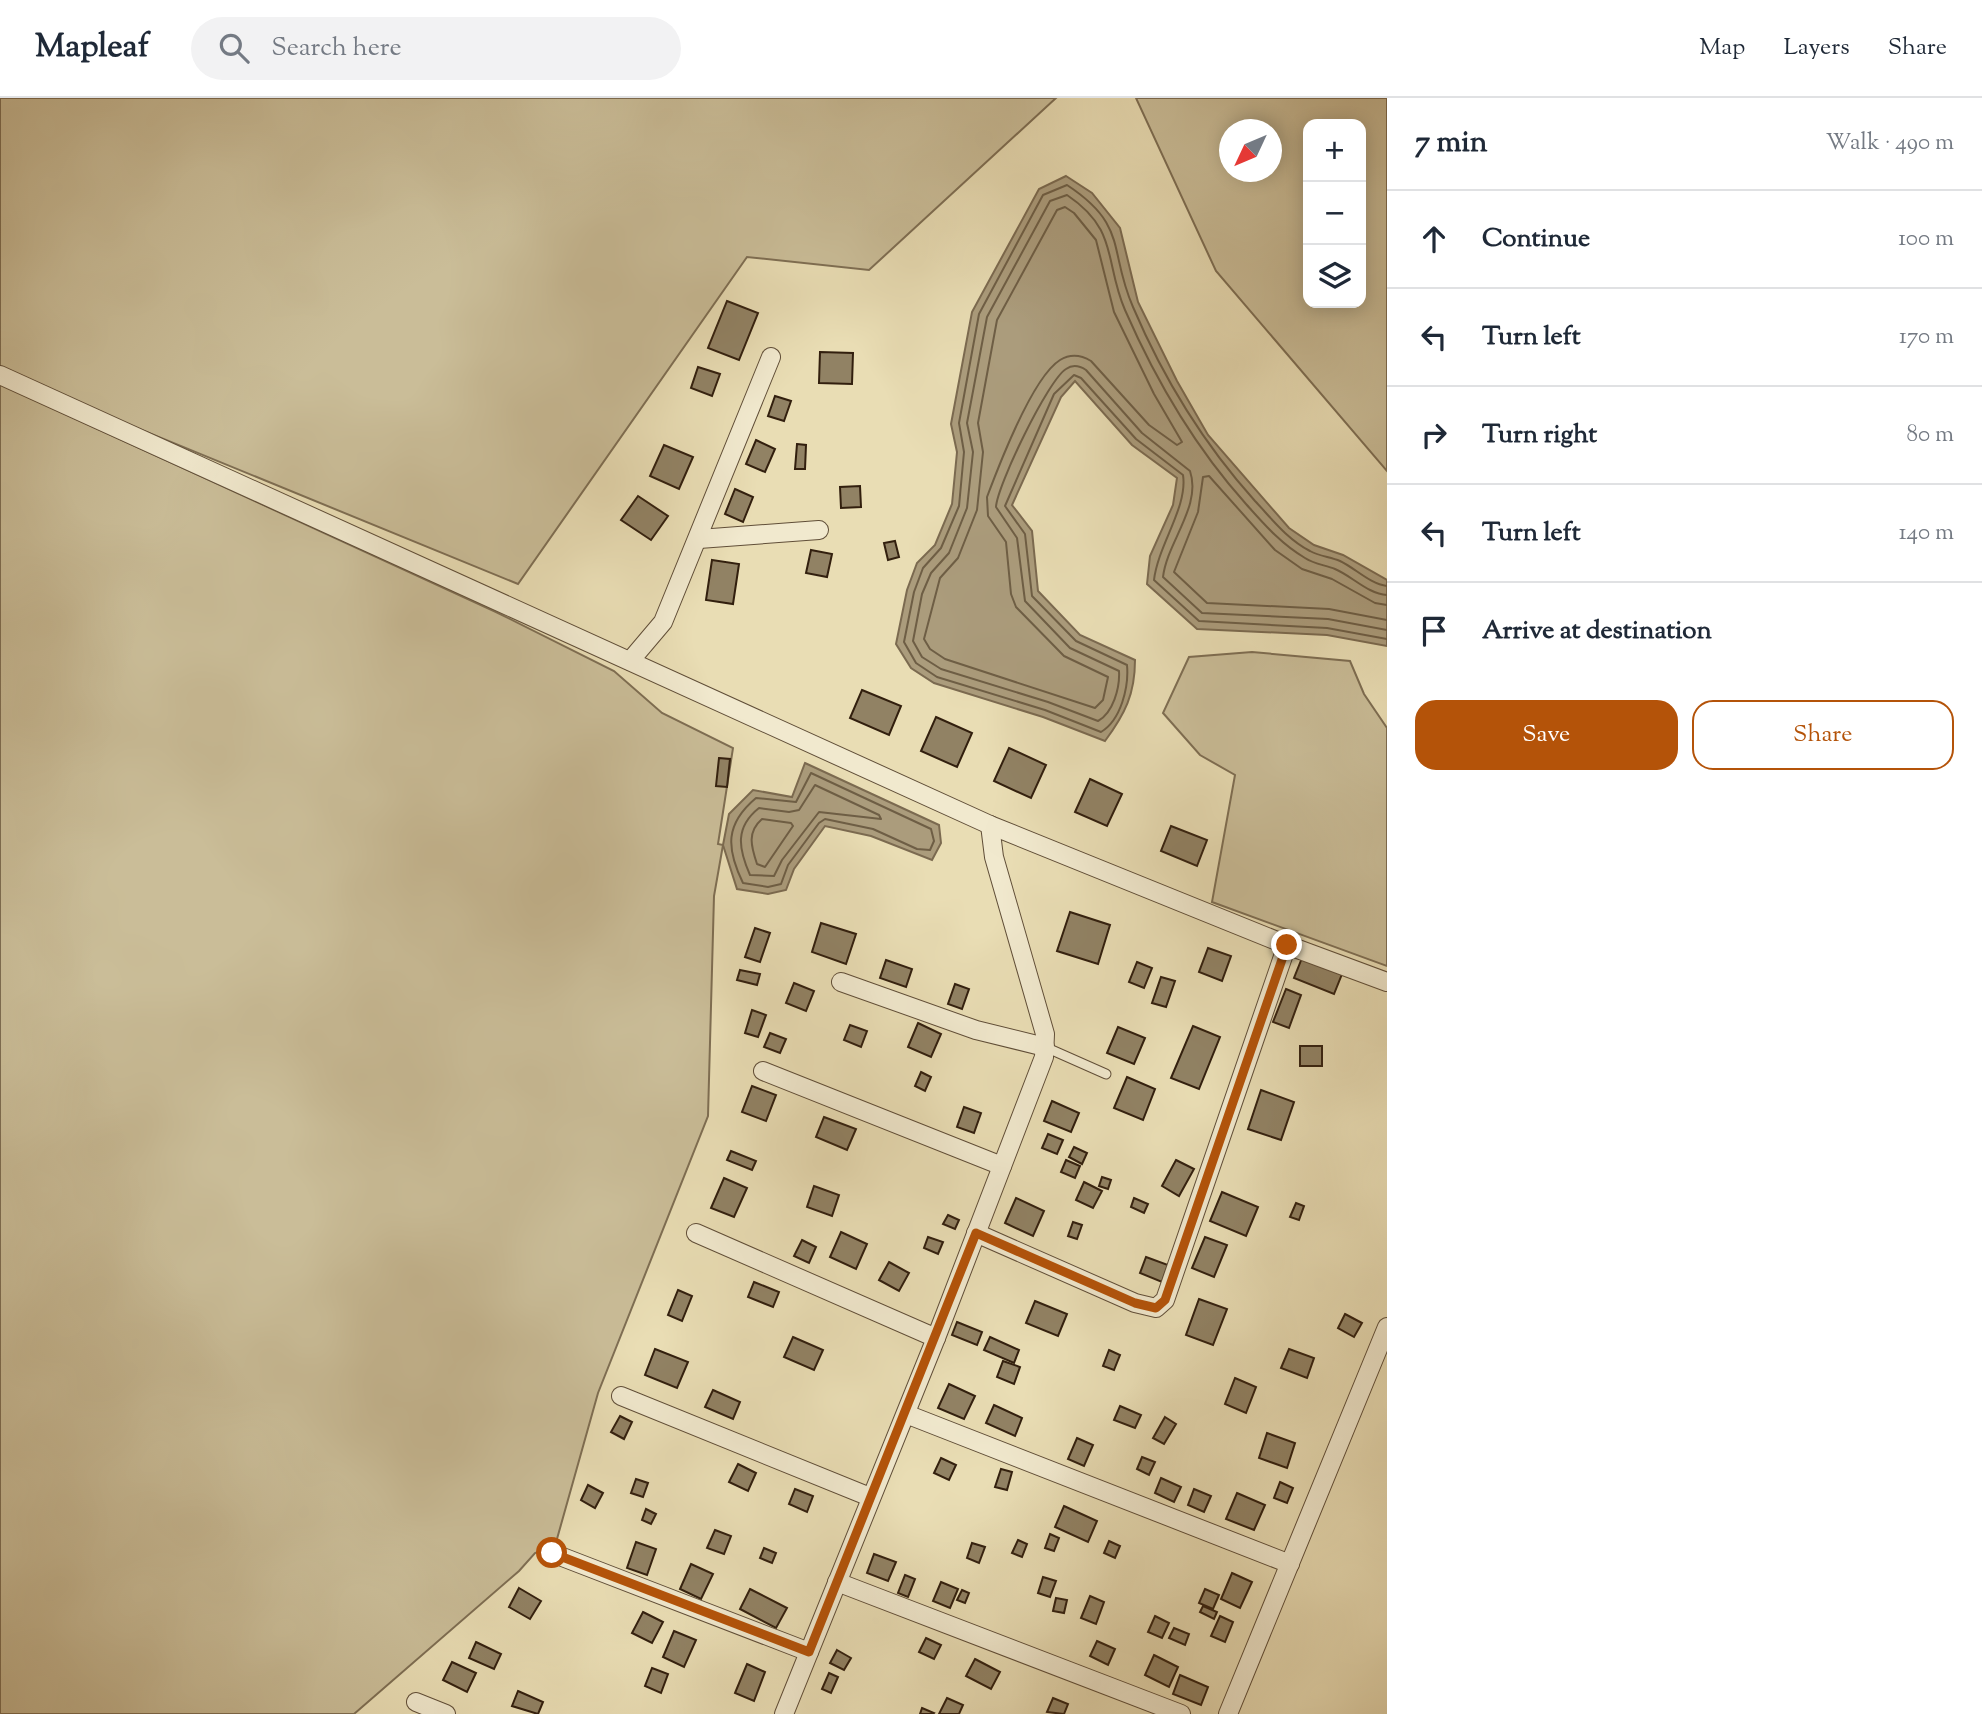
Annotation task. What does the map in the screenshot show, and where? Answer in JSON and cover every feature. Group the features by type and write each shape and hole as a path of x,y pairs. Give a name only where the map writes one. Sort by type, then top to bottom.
{"street":[{"path":"630,661 663,622 771,357"},
{"path":"0,374 990,825 1287,945 1387,982"},
{"path":"699,539 819,530"},
{"path":"784,1714 1034,1089 1045,1047 1045,1034 994,856 990,825"},
{"path":"976,1233 1135,1303 1156,1308 1165,1300 1287,945"},
{"path":"841,982 976,1030 1045,1047"},
{"path":"763,1071 1002,1166"},
{"path":"696,1233 936,1338"},
{"path":"1228,1714 1387,1327"},
{"path":"621,1396 870,1497"},
{"path":"906,1414 1290,1564"},
{"path":"552,1553 809,1652"},
{"path":"837,1582 1181,1714"},
{"path":"416,1702 446,1714"}],"lane":[{"path":"1045,1047 1106,1074"}],"shaded area":[{"path":"0,98 1056,98 869,270 747,257 518,584 0,372"},
{"path":"1136,98 1387,98 1387,471 1216,271"},
{"path":"0,384 496,612 614,671 662,713 733,748 718,844 723,845 714,896 708,1116 598,1393 555,1546 535,1553 519,1571 354,1714 0,1714"},
{"path":"1252,652 1350,661 1364,694 1387,728 1387,966 1212,902 1235,775 1200,755 1163,713 1189,657"}],"water":[{"path":"1066,176 1092,193 1120,228 1138,302 1177,381 1208,435 1289,528 1314,545 1343,555 1387,580 1387,646 1327,635 1197,629 1147,584 1150,556 1173,505 1177,478 1132,445 1075,381 1061,397 1012,505 1032,531 1038,591 1080,635 1135,660 1131,693 1118,722 1105,741 1043,717 934,683 911,668 896,644 907,590 917,563 935,545 952,504 957,452 951,424 972,312 1039,189"},
{"path":"805,763 939,825 941,843 932,860 871,836 825,826 794,869 786,890 768,894 737,889 723,845 729,814 753,790 792,797"}],"building":[{"path":"727,301 758,313 739,360 708,348"},
{"path":"820,352 853,353 852,384 819,383"},
{"path":"698,367 720,374 712,396 691,388"},
{"path":"775,396 791,401 784,421 768,416"},
{"path":"756,440 775,449 765,472 746,464"},
{"path":"797,444 806,445 805,469 795,469"},
{"path":"664,445 693,457 679,489 650,476"},
{"path":"860,486 861,507 841,508 840,487"},
{"path":"735,489 753,497 743,522 725,514"},
{"path":"638,496 668,516 651,540 621,520"},
{"path":"895,541 899,557 888,560 884,543"},
{"path":"811,550 832,554 827,577 806,573"},
{"path":"712,560 739,564 733,604 706,600"},
{"path":"862,690 901,706 889,735 850,718"},
{"path":"936,717 972,733 957,767 921,751"},
{"path":"1009,748 1046,765 1031,798 994,781"},
{"path":"719,758 730,759 727,787 716,786"},
{"path":"1090,779 1122,794 1107,826 1075,812"},
{"path":"1171,826 1207,840 1197,866 1161,851"},
{"path":"1070,912 1110,925 1098,964 1057,951"},
{"path":"821,923 856,934 846,964 812,952"},
{"path":"755,928 770,933 760,962 745,957"},
{"path":"1208,948 1231,956 1222,981 1199,972"},
{"path":"1302,958 1342,974 1334,994 1294,978"},
{"path":"886,960 912,969 906,987 880,978"},
{"path":"1137,962 1152,968 1144,988 1129,982"},
{"path":"740,970 760,974 757,985 737,980"},
{"path":"1161,977 1175,981 1166,1007 1152,1003"},
{"path":"794,983 814,991 806,1011 786,1003"},
{"path":"955,984 969,989 962,1009 948,1004"},
{"path":"1286,989 1301,995 1289,1028 1273,1022"},
{"path":"752,1010 766,1015 758,1037 745,1033"},
{"path":"918,1023 941,1034 931,1057 908,1047"},
{"path":"850,1025 867,1031 861,1047 844,1040"},
{"path":"1193,1026 1220,1037 1199,1089 1171,1078"},
{"path":"1118,1027 1145,1038 1134,1064 1107,1053"},
{"path":"770,1033 786,1039 780,1053 764,1047"},
{"path":"1300,1046 1322,1046 1322,1066 1300,1066"},
{"path":"921,1072 931,1077 925,1091 915,1086"},
{"path":"1127,1077 1155,1089 1143,1120 1114,1108"},
{"path":"752,1086 776,1095 766,1121 742,1112"},
{"path":"1261,1090 1294,1102 1281,1140 1248,1129"},
{"path":"1052,1101 1079,1113 1071,1132 1044,1121"},
{"path":"964,1107 981,1113 974,1133 957,1127"},
{"path":"824,1117 856,1129 847,1150 816,1137"},
{"path":"1048,1134 1063,1140 1057,1154 1042,1148"},
{"path":"1074,1147 1087,1153 1082,1164 1069,1157"},
{"path":"731,1151 756,1161 752,1170 727,1160"},
{"path":"1066,1160 1080,1166 1075,1178 1061,1172"},
{"path":"1176,1160 1194,1169 1179,1196 1162,1186"},
{"path":"1102,1177 1111,1180 1108,1189 1099,1186"},
{"path":"724,1178 747,1188 734,1217 711,1208"},
{"path":"1084,1182 1102,1191 1093,1208 1076,1200"},
{"path":"814,1186 839,1195 832,1216 807,1207"},
{"path":"1222,1192 1258,1207 1246,1236 1210,1221"},
{"path":"1016,1198 1044,1211 1033,1236 1005,1223"},
{"path":"1134,1198 1148,1204 1144,1213 1131,1207"},
{"path":"1296,1203 1304,1206 1299,1220 1290,1217"},
{"path":"948,1215 959,1220 955,1229 943,1224"},
{"path":"1073,1222 1082,1225 1077,1239 1068,1236"},
{"path":"841,1232 867,1244 856,1269 830,1257"},
{"path":"928,1237 943,1242 938,1254 924,1248"},
{"path":"1205,1237 1227,1245 1214,1277 1192,1268"},
{"path":"802,1240 816,1247 809,1263 794,1256"},
{"path":"1146,1257 1168,1265 1162,1282 1140,1273"},
{"path":"889,1262 909,1273 899,1291 879,1280"},
{"path":"754,1282 779,1292 773,1307 748,1297"},
{"path":"678,1290 692,1296 682,1321 668,1315"},
{"path":"1199,1299 1227,1309 1213,1345 1186,1335"},
{"path":"1035,1301 1067,1314 1058,1336 1026,1323"},
{"path":"1345,1314 1362,1323 1354,1337 1338,1328"},
{"path":"957,1322 982,1332 977,1345 952,1335"},
{"path":"793,1337 823,1350 814,1370 784,1357"},
{"path":"990,1337 1019,1350 1014,1363 984,1350"},
{"path":"655,1349 688,1362 677,1388 645,1375"},
{"path":"1289,1349 1314,1358 1307,1378 1281,1368"},
{"path":"1109,1350 1120,1355 1114,1370 1103,1366"},
{"path":"1003,1361 1020,1367 1014,1384 997,1377"},
{"path":"1235,1378 1256,1387 1246,1413 1225,1404"},
{"path":"949,1384 975,1396 964,1419 938,1408"},
{"path":"713,1390 740,1402 733,1419 705,1407"},
{"path":"994,1405 1022,1418 1015,1436 986,1423"},
{"path":"1120,1406 1141,1415 1135,1428 1114,1420"},
{"path":"620,1416 632,1422 624,1439 611,1432"},
{"path":"1165,1417 1176,1424 1164,1444 1153,1438"},
{"path":"1267,1433 1295,1443 1287,1468 1259,1458"},
{"path":"1077,1438 1093,1445 1084,1466 1068,1459"},
{"path":"1142,1457 1155,1462 1149,1475 1137,1469"},
{"path":"941,1458 956,1465 949,1480 934,1473"},
{"path":"738,1464 756,1473 748,1491 729,1482"},
{"path":"1001,1469 1012,1472 1007,1490 995,1487"},
{"path":"1161,1478 1181,1487 1174,1502 1155,1493"},
{"path":"636,1479 648,1483 643,1497 631,1493"},
{"path":"1280,1482 1293,1488 1287,1503 1274,1498"},
{"path":"588,1485 603,1493 595,1508 581,1500"},
{"path":"795,1489 813,1496 807,1512 789,1504"},
{"path":"1194,1489 1211,1496 1204,1512 1188,1505"},
{"path":"1237,1493 1265,1505 1254,1530 1226,1519"},
{"path":"1064,1506 1097,1521 1088,1542 1055,1527"},
{"path":"646,1509 656,1514 651,1524 642,1520"},
{"path":"715,1530 731,1536 724,1554 707,1548"},
{"path":"1050,1534 1059,1538 1054,1551 1045,1548"},
{"path":"1018,1540 1027,1544 1022,1557 1012,1553"},
{"path":"1109,1541 1120,1546 1115,1558 1104,1553"},
{"path":"636,1542 656,1549 647,1575 627,1568"},
{"path":"972,1543 985,1547 979,1563 967,1558"},
{"path":"764,1548 776,1553 772,1563 760,1558"},
{"path":"874,1554 896,1562 888,1581 867,1573"},
{"path":"691,1564 713,1574 701,1599 680,1589"},
{"path":"1232,1573 1252,1582 1240,1608 1221,1599"},
{"path":"905,1575 915,1579 908,1597 898,1593"},
{"path":"1043,1577 1056,1581 1050,1597 1038,1593"},
{"path":"941,1582 958,1589 950,1608 933,1601"},
{"path":"519,1588 541,1601 530,1619 509,1607"},
{"path":"750,1589 787,1608 776,1628 740,1609"},
{"path":"1205,1589 1219,1595 1213,1609 1199,1603"},
{"path":"962,1590 969,1593 965,1603 957,1600"},
{"path":"1090,1596 1104,1602 1096,1624 1081,1618"},
{"path":"1056,1598 1067,1600 1064,1613 1053,1611"},
{"path":"1203,1606 1217,1612 1214,1619 1200,1612"},
{"path":"643,1612 663,1622 652,1643 632,1633"},
{"path":"1155,1616 1169,1623 1162,1638 1148,1632"},
{"path":"1220,1616 1233,1622 1225,1642 1211,1636"},
{"path":"1174,1628 1189,1634 1185,1645 1169,1638"},
{"path":"674,1631 696,1640 684,1667 663,1657"},
{"path":"926,1638 941,1645 934,1659 919,1652"},
{"path":"1097,1641 1115,1649 1108,1665 1090,1656"},
{"path":"476,1642 501,1654 494,1669 469,1658"},
{"path":"837,1650 851,1658 844,1670 830,1663"},
{"path":"1154,1655 1178,1667 1169,1687 1145,1675"},
{"path":"975,1659 1000,1672 991,1689 966,1676"},
{"path":"452,1662 476,1673 467,1692 443,1680"},
{"path":"747,1664 765,1672 754,1701 735,1693"},
{"path":"652,1668 668,1674 661,1693 645,1686"},
{"path":"829,1673 838,1677 831,1693 822,1689"},
{"path":"1180,1675 1208,1687 1201,1705 1173,1694"},
{"path":"518,1691 543,1702 538,1714 512,1706"},
{"path":"947,1698 963,1705 959,1714 939,1714"},
{"path":"1053,1698 1068,1704 1064,1714 1047,1712"},
{"path":"922,1708 934,1713 920,1714"}],"route":[{"path":"552,1553 809,1652 976,1233 1135,1303 1156,1308 1165,1300 1287,945"}]}
